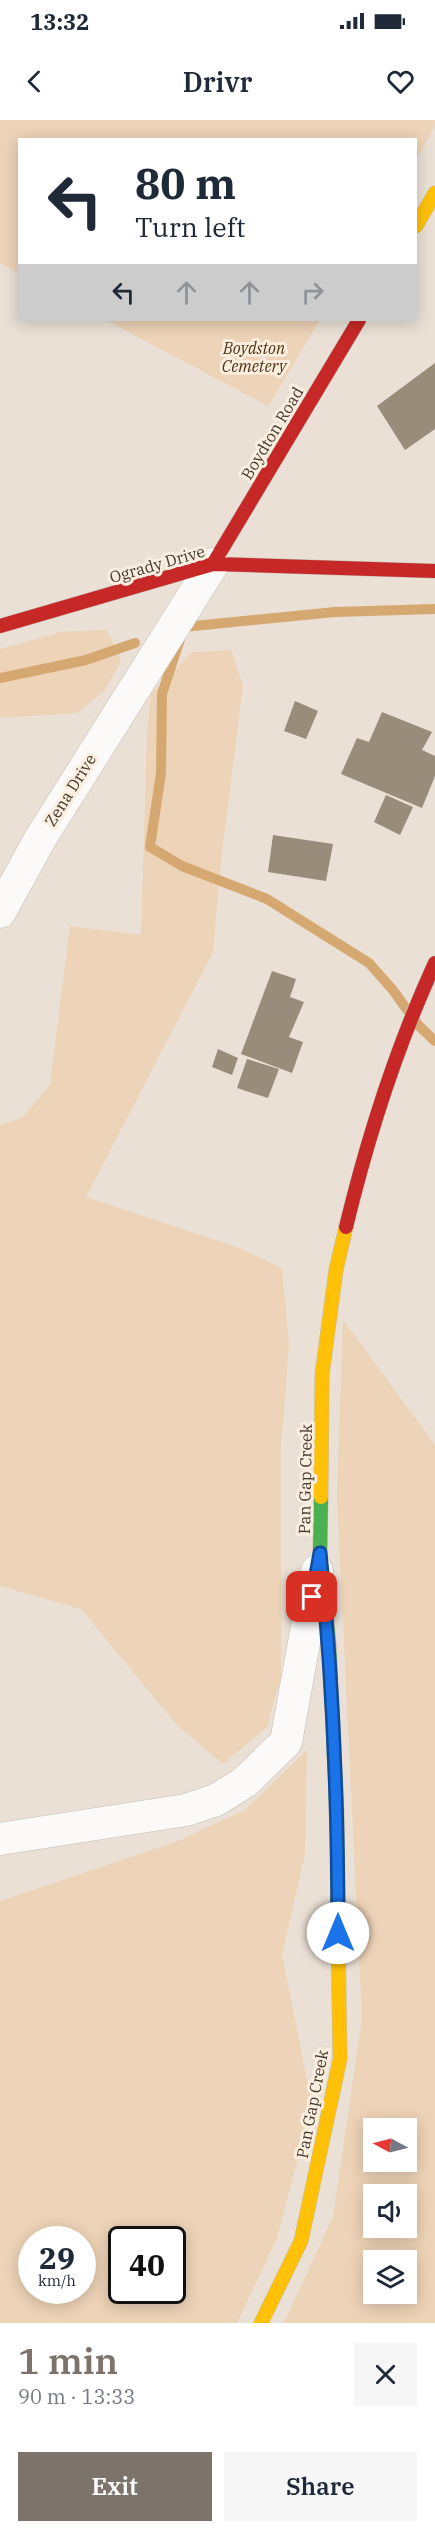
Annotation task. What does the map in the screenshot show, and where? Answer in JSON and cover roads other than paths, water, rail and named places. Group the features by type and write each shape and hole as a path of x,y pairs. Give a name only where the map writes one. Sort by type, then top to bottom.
{"street":[{"path":"417,224 435,193"},
{"name":"Boydton Road","path":"213,564 358,321"},
{"name":"Ogrady Drive","path":"0,626 213,564 435,571"},
{"name":"Zena Drive","path":"0,912 40,839 213,564"},
{"name":"Pan Gap Creek","path":"261,2323 301,2241 340,2059 337,1813 329,1644 320,1553 322,1375 336,1270 364,1151 410,1019 435,963"},
{"path":"0,1839 186,1810 216,1800 245,1782 286,1742 320,1553"}],"waterway":[{"path":"435,609 335,612 184,627 162,694 161,773 150,847 182,866 267,899 369,963 392,989 419,1026 435,1041"},
{"path":"0,678 86,660 135,643"}],"park label":[{"name":"Boydston Cemetery","path":"254,357"}]}
